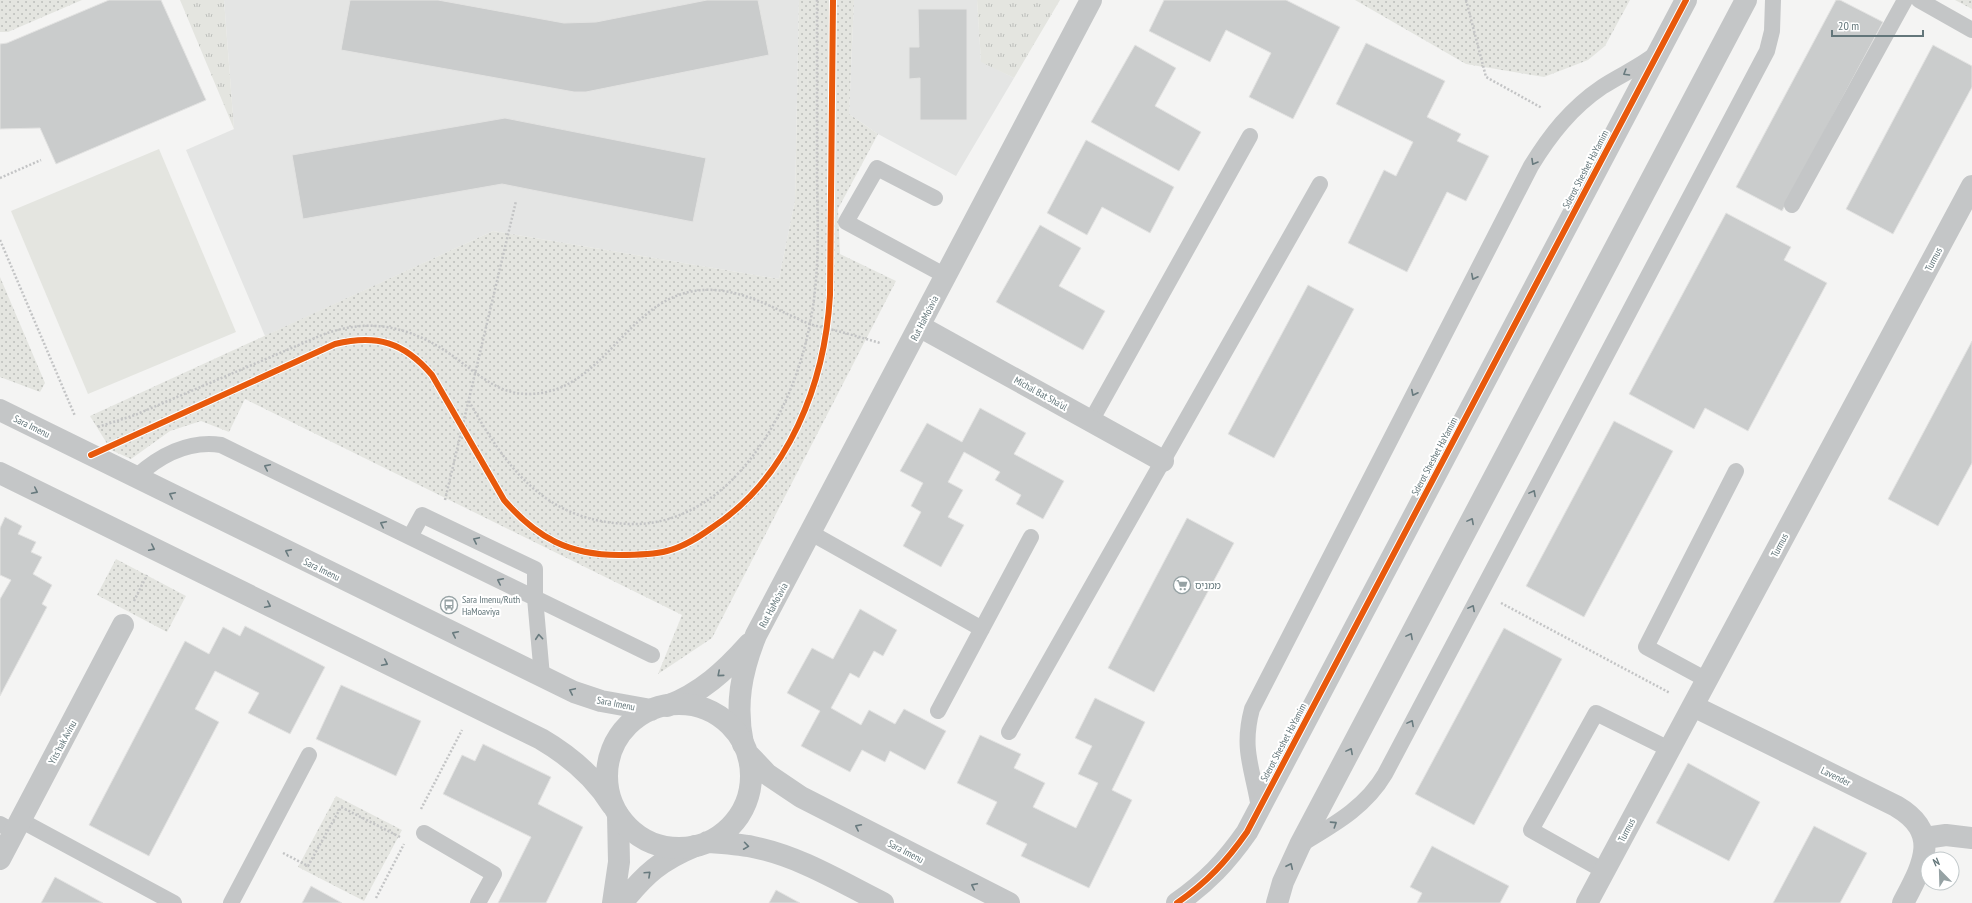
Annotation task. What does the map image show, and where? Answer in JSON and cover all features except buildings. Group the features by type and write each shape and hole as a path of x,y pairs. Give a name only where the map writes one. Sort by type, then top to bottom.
{"street":[{"name":"Rut HaMo'avia","path":"746,749 738,712 744,668 756,635 1091,0"},
{"name":"Sderot Sheshet HaYamim","path":"1177,903 1193,892 1219,869 1247,832 1686,0"},
{"path":"1277,903 1283,882 1300,844 1746,0"},
{"name":"Turmus","path":"1587,903 1972,186"},
{"name":"Michal Bat Sha'ul","path":"919,326 1163,461"},
{"name":"Sara Imenu","path":"0,410 542,676 592,699 659,708"},
{"path":"0,473 541,739 566,755 599,785 615,810 633,832 651,843 673,848 701,844 753,847 780,854 807,865 883,903"},
{"name":"Yits'hak Avinu","path":"0,859 11,826 123,625"},
{"name":"Rut HaMo'avia","path":"659,708 690,696 710,683 756,635"},
{"path":"613,903 619,862 615,810 607,782 607,771 612,749 623,730 640,716 659,708 690,705 716,715 733,729 746,749 750,764 750,782 745,803 734,822 726,830 701,844 673,855 656,866 634,888 622,903"},
{"name":"Lavender","path":"1693,706 1896,806 1914,819 1919,825 1925,838"},
{"name":"Sara Imenu","path":"746,749 767,774 801,797 1009,903"},
{"path":"1903,903 1922,864 1925,838 1946,835 1972,838"}],"lane":[{"path":"1300,844 1352,812 1379,784 1767,52 1772,31 1774,0"},
{"path":"1792,205 1905,0"},
{"path":"1919,0 1972,30"},
{"path":"1259,808 1247,751 1247,732 1252,709 1531,166 1563,120 1593,94 1658,52"},
{"path":"1091,421 1250,136"},
{"path":"935,198 877,168 846,222 946,276"},
{"path":"1009,732 1320,184"},
{"path":"136,477 155,461 175,451 205,444 221,445 652,655"},
{"path":"1707,680 1646,647 1736,471"},
{"path":"410,537 422,515 536,569 535,598 542,676"},
{"path":"811,533 982,629"},
{"path":"938,711 1031,538"},
{"path":"1604,871 1531,830 1596,713 1669,749"},
{"path":"231,903 309,755"},
{"path":"11,826 174,903"},
{"path":"424,834 494,874 478,903"}],"path":[{"path":"469,401 489,437 506,462 524,481 543,497 561,508 599,521 619,524 658,523 691,510 721,491 754,455 766,438 783,407 796,375 806,342 814,294 817,252 817,0"},
{"path":"1466,0 1486,77 1563,120"},
{"path":"0,178 41,160"},
{"path":"440,523 516,201"},
{"path":"0,240 91,455"},
{"path":"95,428 135,415 322,335 354,326 385,326 416,335 447,351 489,382 513,392 539,393 553,390 582,375 597,363 634,324 654,307 674,296 694,291 713,290 733,293 771,306 809,324 907,350"},
{"path":"455,415 466,434"},
{"path":"123,625 159,551"},
{"path":"1481,592 1693,706"},
{"path":"420,812 474,706"},
{"path":"263,843 308,866 341,807 406,840 376,898"}],"shaded area":[{"path":"224,0 799,0 795,201 779,279 493,231 265,336 186,150 234,129"},
{"path":"854,0 977,0 981,61 1014,78 956,176 878,134 849,114"}],"green space":[{"path":"0,0 82,0 8,32 0,32"},
{"path":"180,0 224,0 234,129"},
{"path":"799,0 854,0 849,114 878,134 838,209 840,254 896,281 712,638 658,674 682,615 245,399 229,432 201,421 170,431 131,459 111,450 90,416 493,231 779,279 795,201"},
{"path":"977,0 1060,0 1014,78 981,62"},
{"path":"1355,0 1630,0 1605,46 1588,60 1544,77 1466,64"},
{"path":"1955,0 1972,0 1972,9"},
{"path":"159,149 236,332 88,394 11,211"},
{"path":"0,277 45,383 40,392 0,377"},
{"path":"116,559 186,596 167,632 97,595"},
{"path":"336,796 402,830 364,901 298,867"}],"cycle path":[{"path":"91,455 335,344 350,341 376,341 388,343 400,348 411,355 432,375 504,500 529,525 555,542 569,548 585,552 619,555 661,552 679,547 697,538 740,506 763,482 782,455 798,425 811,394 820,361 827,328 830,295 833,0"},
{"path":"1177,903 1198,887 1215,871 1247,832 1686,0"}],"place":[{"name":"ממניס","path":"1182,585"},
{"name":"Sara Imenu/Ruth HaMoaviya","path":"449,605"}]}
